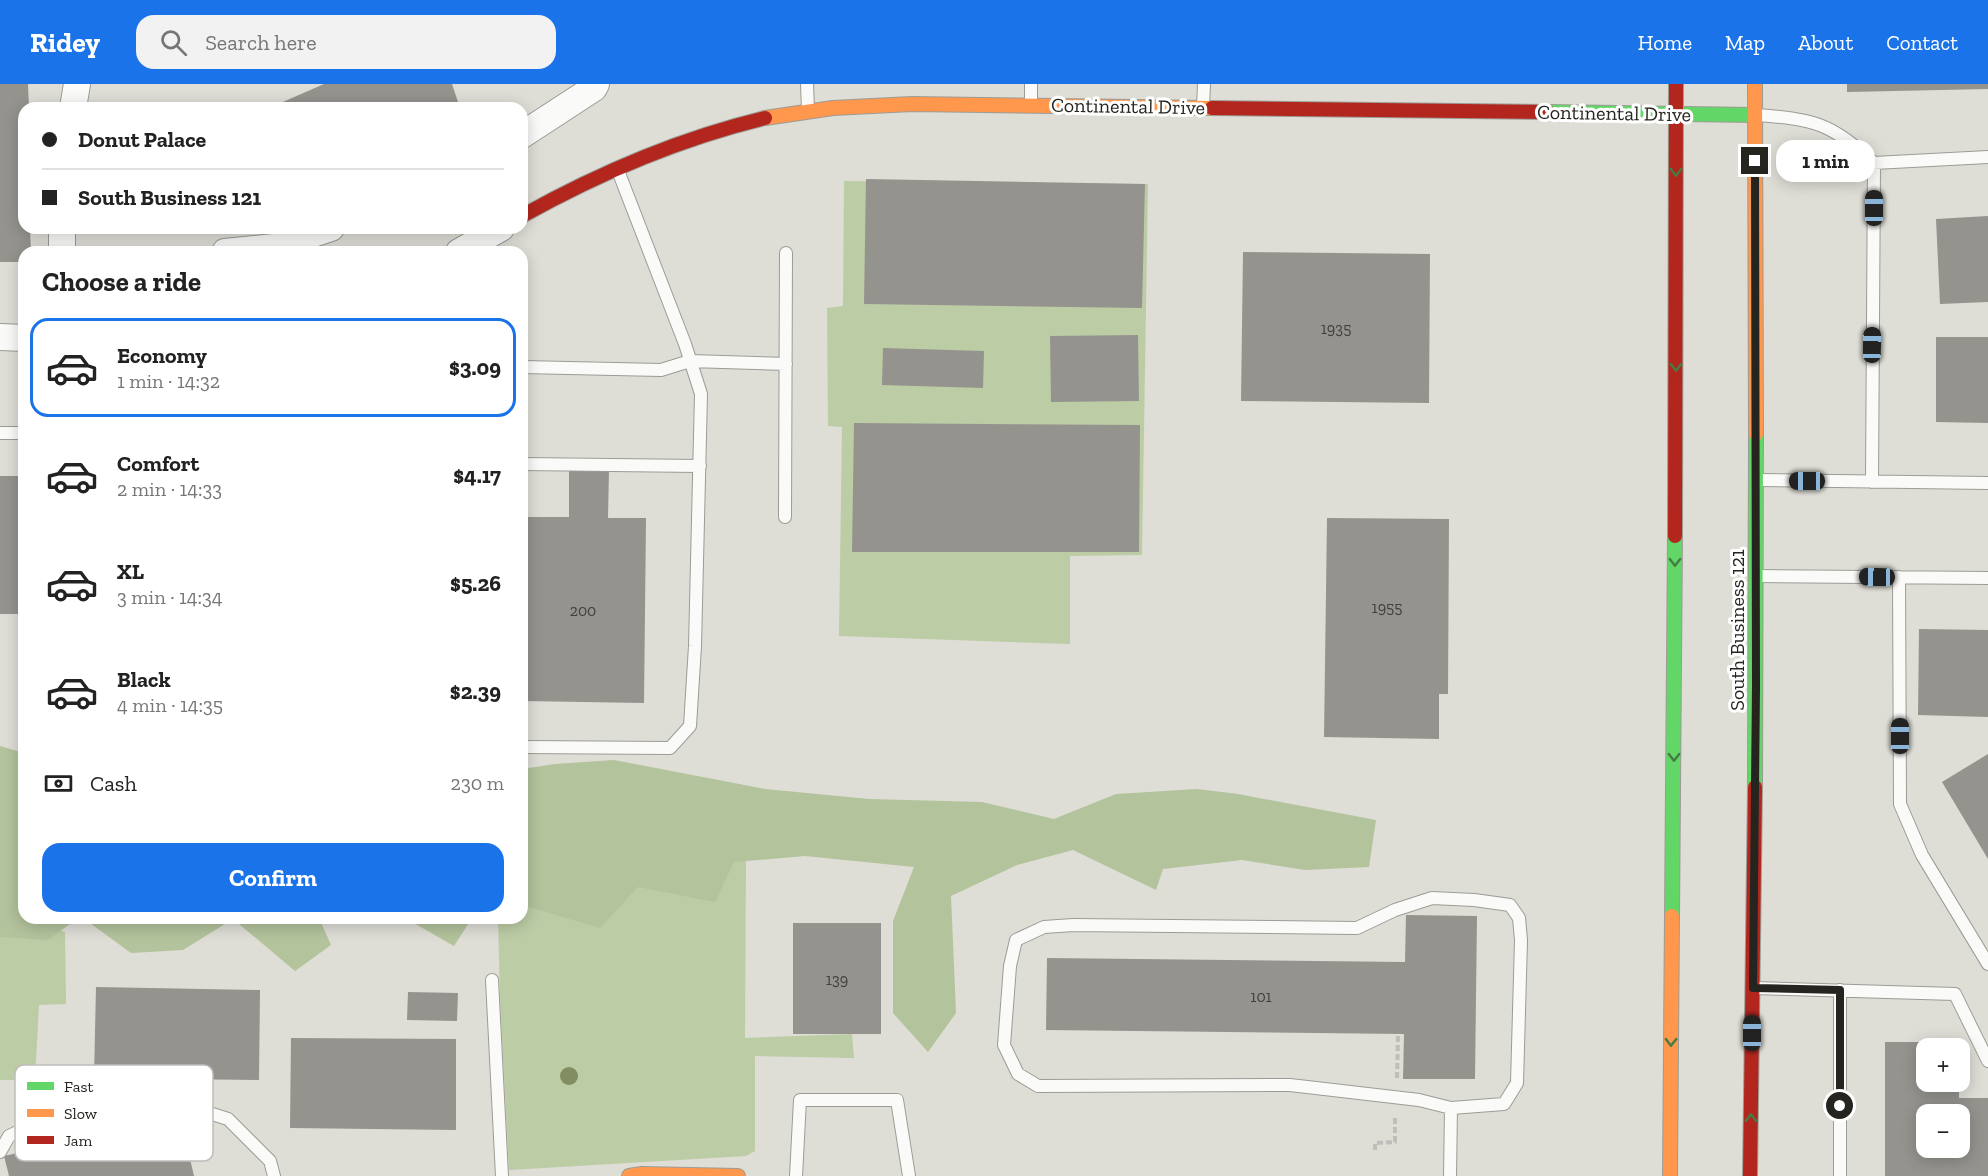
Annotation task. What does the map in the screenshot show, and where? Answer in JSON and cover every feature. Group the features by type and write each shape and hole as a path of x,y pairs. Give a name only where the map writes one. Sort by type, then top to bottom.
{"main road":[{"path":"1670,1176 1675,638 1676,84"},
{"name":"South Business 121","path":"1750,1176 1756,576 1755,84"},
{"name":"Continental Drive","path":"528,213 587,180 616,167 702,136 777,116 876,105 1754,115"},
{"path":"629,1176 642,1174 738,1176"}],"street":[{"path":"74,102 77,84"},
{"path":"528,131 594,88 596,84"},
{"path":"277,246 313,234"},
{"path":"470,246 490,234"},
{"path":"0,337 18,338"}],"lane":[{"path":"807,84 808,111"},
{"path":"1031,84 1031,105"},
{"path":"1203,107 1204,84"},
{"path":"1754,115 1799,118 1816,123 1839,133 1874,163 1988,157"},
{"path":"1872,482 1874,163"},
{"path":"528,747 670,748 690,726 695,646 701,394 616,167"},
{"path":"785,517 786,253"},
{"path":"528,367 661,370 690,361 786,364"},
{"path":"0,433 18,433"},
{"path":"528,464 700,466"},
{"path":"1756,480 1988,483"},
{"path":"1756,576 1988,578"},
{"path":"1899,577 1900,804 1922,855 1988,964"},
{"path":"1432,898 1510,905 1519,918 1521,940 1517,1083 1504,1104 1451,1108 1419,1101 1290,1084 1038,1086 1018,1074 1004,1044 1010,966 1016,940 1044,927 1073,925 1357,928 1395,910 1432,898"},
{"path":"492,980 502,1176"},
{"path":"1753,988 1955,994 1988,1061"},
{"path":"1840,990 1840,1176"},
{"path":"796,1176 800,1100 897,1100 909,1176"},
{"path":"1450,1176 1451,1108"},
{"path":"213,1114 228,1119 270,1161 274,1176"},
{"path":"0,1152 5,1135"}],"green space":[{"path":"844,181 1148,184 1142,555 1070,556 1070,644 839,636 842,427 828,426 827,308 843,306"},
{"path":"0,746 18,751 18,924 70,924 48,940 0,937"},
{"path":"614,760 765,789 869,799 982,802 1054,819 1116,794 1197,789 1238,794 1376,820 1369,867 1305,870 1242,860 1163,869 1156,890 1073,850 1017,865 951,896 956,1013 928,1052 893,1013 893,921 914,867 805,856 734,862 715,902 638,887 600,928 528,907 528,768"},
{"path":"746,855 745,1038 852,1034 854,1058 755,1056 755,1151 746,1156 509,1170 498,924 528,924 528,898"},
{"path":"91,924 225,924 183,950 131,953"},
{"path":"239,924 322,924 331,945 295,971"},
{"path":"416,924 468,924 454,946"},
{"path":"0,927 40,927 65,932 66,1004 39,1005 36,1065 15,1065 15,1080 0,1080"}],"building":[{"path":"0,84 28,84 29,102 18,102 18,234 30,234 31,246 18,246 18,262 0,262"},
{"path":"324,84 452,84 458,102 283,102"},
{"path":"1847,84 1988,84 1988,89 1847,92"},
{"path":"866,179 1145,184 1142,308 864,304"},
{"path":"1988,216 1988,302 1940,304 1936,219"},
{"path":"1243,252 1430,254 1429,403 1241,401"},
{"path":"1138,335 1139,401 1051,402 1050,336"},
{"path":"1936,337 1988,337 1988,423 1936,422"},
{"path":"883,348 984,351 983,388 882,385"},
{"path":"854,423 1140,425 1139,552 852,552"},
{"path":"569,469 609,470 608,518 646,518 644,703 528,701 528,517 569,517"},
{"path":"0,476 18,476 18,614 0,614"},
{"path":"1327,518 1449,519 1448,694 1439,694 1439,739 1324,737"},
{"path":"1919,629 1988,630 1988,717 1918,715"},
{"path":"1988,754 1988,859 1942,782"},
{"path":"1406,915 1477,916 1475,1079 1403,1079 1404,1034 1046,1030 1047,958 1405,962"},
{"path":"793,923 881,923 881,1034 793,1034"},
{"path":"96,987 260,990 259,1080 213,1079 213,1065 94,1065"},
{"path":"408,992 458,993 457,1021 407,1020"},
{"path":"291,1038 456,1039 456,1130 290,1128"},
{"path":"1885,1042 1916,1042 1916,1092 1959,1092 1959,1098 1988,1098 1988,1176 1885,1176"},
{"path":"15,1154 15,1161 190,1161 194,1176 9,1176 4,1156"}],"traffic: fast":[{"path":"1548,112 1754,115"},
{"path":"1755,787 1756,434"},
{"path":"1672,916 1675,536"}],"traffic: slow":[{"path":"1755,84 1756,434"},
{"path":"765,118 833,108 912,104 1212,108"},
{"path":"1670,1176 1672,916"},
{"path":"629,1176 642,1174 738,1176"}],"traffic: jam":[{"path":"1675,536 1676,84"},
{"path":"1212,108 1548,112"},
{"path":"528,213 610,172 670,147 765,118"},
{"path":"1750,1176 1755,787"}],"route":[{"path":"1755,161 1756,687 1753,988 1840,990 1840,1106"}]}
